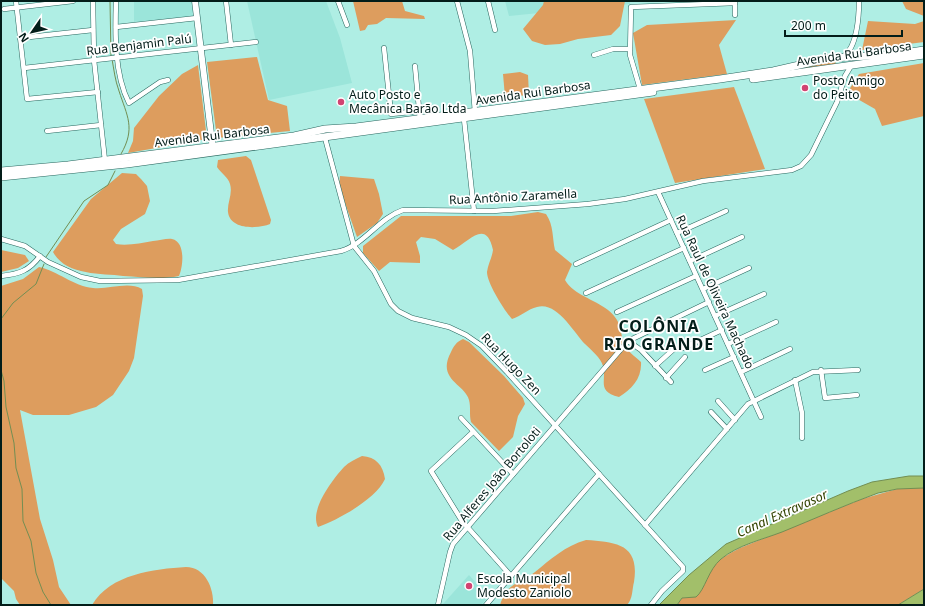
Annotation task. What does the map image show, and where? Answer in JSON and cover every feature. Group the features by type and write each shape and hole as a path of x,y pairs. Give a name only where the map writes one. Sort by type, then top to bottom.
{"main road":[{"path":"195,1 213,150"},
{"name":"Avenida Rui Barbosa","path":"213,150 294,136 324,129 345,129 773,71 812,60 844,56 852,53 924,50"},
{"path":"851,66 852,53"},
{"name":"Avenida Rui Barbosa","path":"1,171 127,161 324,138 924,55"},
{"path":"842,67 844,56"},
{"path":"324,129 320,134 324,138"},
{"name":"Avenida Rui Barbosa","path":"1,177 111,162"}],"street":[{"path":"16,1 27,99 98,92"},
{"path":"4,10 73,1"},
{"path":"93,1 94,60 101,124 111,162"},
{"path":"116,1 116,58 123,89 129,103 158,83 168,80"},
{"path":"226,1 231,45"},
{"path":"338,1 347,25"},
{"path":"457,1 470,51 475,112"},
{"path":"488,1 495,30"},
{"path":"852,53 858,20 859,1"},
{"path":"640,89 631,61 631,7 663,3 735,2 735,15"},
{"path":"116,27 197,18"},
{"path":"20,38 93,30"},
{"name":"Rua Benjamin Palú","path":"24,68 256,42"},
{"path":"384,48 391,114 419,111"},
{"path":"594,55 613,49 630,49"},
{"path":"415,66 420,119"},
{"name":"Rua Antônio Zaramella","path":"1,239 26,246 55,265 91,279 167,280 282,263 341,252 354,246 390,217 403,210 474,211 588,204 658,192 703,181 787,171 802,166 811,155 837,102 845,76 851,66"},
{"path":"842,67 845,76"},
{"path":"464,119 474,211"},
{"path":"47,131 101,124"},
{"name":"Rua Hugo Zen","path":"324,138 354,246 374,271 394,307 417,320 455,329 474,340 498,362 555,424 683,569 651,605"},
{"name":"Rua Raul de Oliveira Machado","path":"658,192 761,417"},
{"path":"677,234 726,211"},
{"path":"576,264 671,220"},
{"path":"690,262 742,237"},
{"path":"586,293 684,248"},
{"path":"1,276 23,272 32,266 40,256"},
{"path":"703,290 749,268"},
{"path":"617,312 696,276"},
{"path":"715,316 764,294"},
{"path":"628,341 709,302"},
{"path":"728,344 776,322"},
{"path":"683,348 722,330"},
{"path":"628,341 637,347 671,382"},
{"name":"Rua Alferes João Bortoloti","path":"438,605 450,552 468,528 555,424 628,341"},
{"path":"655,366 675,348"},
{"path":"741,372 790,349"},
{"path":"666,378 685,357"},
{"path":"705,370 734,357"},
{"path":"645,525 735,420 745,406 795,380 821,370 858,370"},
{"path":"821,370 825,398 856,395"},
{"path":"795,380 802,413 802,438"},
{"path":"718,401 735,420"},
{"path":"711,412 727,429"},
{"path":"461,418 513,474"},
{"path":"474,432 431,472 455,511 468,528 511,576"},
{"path":"486,605 599,474"}],"shaded area":[{"path":"134,1 192,1 193,16 134,22"},
{"path":"247,1 326,1 340,38 352,83 269,100"},
{"path":"353,1 402,1 405,11 424,16 425,19 386,18 377,24 368,25 365,30 360,31"},
{"path":"505,1 630,1 630,4 509,16"},
{"path":"544,1 625,1 620,26 611,35 578,39 560,44 545,45 532,41 523,29 543,5"},
{"path":"902,1 924,1 924,16 906,9"},
{"path":"736,20 719,45 727,74 642,85 633,33 647,25"},
{"path":"868,21 915,24 924,21 924,42 862,50"},
{"path":"257,57 268,100 287,106 290,131 217,138 207,62"},
{"path":"835,60 836,66 801,70 800,65"},
{"path":"924,63 924,116 882,126 875,109 847,93 859,74"},
{"path":"198,65 207,139 128,153 133,141 134,128 159,96 182,74"},
{"path":"520,72 528,75 529,95 505,97 503,74"},
{"path":"734,87 765,169 675,183 644,99"},
{"path":"246,156 251,160 271,220 270,224 265,226 245,227 239,225 230,218 228,212 231,188 228,179 217,167 218,160"},
{"path":"122,173 136,174 141,179 147,186 150,201 145,214 121,229 113,240 116,244 125,245 168,239 176,241 180,245 182,255 182,267 179,276 151,278 85,272 66,265 59,260 53,252 91,199"},
{"path":"340,176 374,179 379,194 383,214 377,223 357,237 339,186"},
{"path":"538,212 546,214 549,218 552,227 555,250 572,264 565,280 579,293 603,306 613,315 619,324 627,349 641,362 638,378 632,387 619,397 607,392 604,385 603,366 600,360 558,313 544,306 531,309 512,319 496,296 488,277 487,272 493,250 490,240 486,235 476,235 453,250 435,239 421,237 416,242 420,256 420,263 390,262 379,271 363,253 363,246 401,216 511,216"},
{"path":"1,250 25,255 29,261 18,268 1,272"},
{"path":"39,267 86,287 136,287 142,289 143,296 134,358 129,371 113,395 96,407 69,415 33,415 20,410 40,519 53,560 59,587 71,605 20,605 16,599 14,591 1,578 1,286 23,279"},
{"path":"463,339 469,342 504,376 523,398 525,404 518,416 513,437 499,451 471,422 469,400 466,394 449,375 447,369 447,361 454,346"},
{"path":"362,456 375,460 381,466 385,479 374,494 356,508 318,527 316,520 317,512 324,495 344,467"},
{"path":"909,476 924,476 924,488 897,489 878,493 782,532 742,546 721,559 696,597 682,598 677,605 659,605 689,575 726,544 872,482"},
{"path":"917,487 924,488 924,589 898,605 677,605 682,598 691,597 697,594 703,588 712,568 725,556 740,548 862,499 897,489"},
{"path":"586,540 616,544 624,548 629,553 633,560 635,569 631,597 627,605 500,605 506,592 514,584 535,572 565,549"},
{"path":"186,567 193,568 198,571 207,580 212,592 213,605 92,605 110,586 121,580 134,575 160,569"},
{"name":"Escola Municipal Modesto Zaniolo","path":"469,575 488,597 481,605 443,604"},
{"path":"924,589 924,605 898,605"}],"waterway":[{"path":"110,1 111,56"},
{"path":"112,59 116,83 129,122 128,137 121,154"},
{"path":"46,257 84,201 108,185 115,171"},
{"path":"1,319 13,303 36,284 44,264"},
{"path":"1,370 4,381 6,407 14,443 16,468 22,489 23,521 31,541 36,573 43,592 51,605"}],"place":[{"name":"Posto Amigo do Peito","path":"805,88"},
{"name":"Auto Posto e Mecânica Barão Ltda","path":"341,102"},
{"name":"Escola Municipal Modesto Zaniolo","path":"469,586"}],"district":[{"name":"COLÔNIA RIO GRANDE","path":"659,335"}],"water label":[{"name":"Canal Extravasor","path":"782,513"}]}
